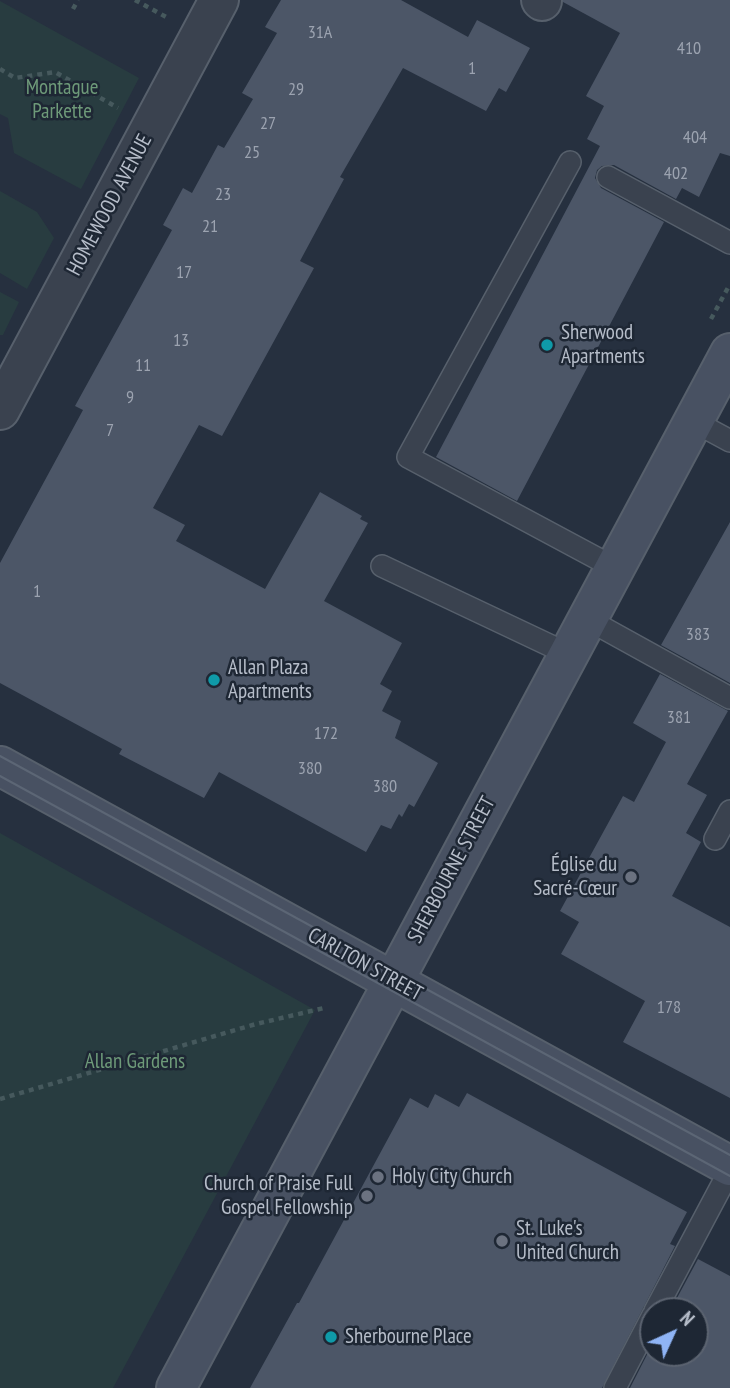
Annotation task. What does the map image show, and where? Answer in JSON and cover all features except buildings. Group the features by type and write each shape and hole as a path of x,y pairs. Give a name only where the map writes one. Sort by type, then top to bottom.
{"street":[{"name":"HOMEWOOD AVENUE","path":"0,410 219,0"},
{"name":"SHERBOURNE STREET","path":"176,1388 730,353"},
{"name":"CARLTON STREET","path":"0,766 730,1168"}],"lane":[{"path":"570,162 408,457 615,568"},
{"path":"608,177 730,243"},
{"path":"693,421 730,441"},
{"path":"382,566 568,654"},
{"path":"587,619 730,698"},
{"path":"715,839 730,811"},
{"path":"662,1297 730,1168"},
{"path":"615,1388 639,1342"}],"path":[{"path":"73,9 78,0"},
{"path":"135,0 174,21"},
{"path":"0,69 15,78 55,72 125,112"},
{"path":"0,1099 256,1024 324,1007"}],"green space":[{"name":"Montague Parkette","path":"0,1 139,78 81,189 14,153 8,118 0,114"},
{"path":"0,191 37,212 54,238 27,289 0,273"},
{"path":"0,292 19,302 3,335 0,335"},
{"name":"Allan Gardens","path":"0,833 315,1010 113,1388 0,1388"}],"tram line":[{"path":"0,756 730,1155"},
{"path":"0,776 730,1176"}],"place":[{"name":"Sherwood Apartments","path":"547,345"},
{"name":"Allan Plaza Apartments","path":"214,680"},
{"name":"Église du Sacré-Cœur","path":"631,877"},
{"name":"Holy City Church","path":"378,1177"},
{"name":"Church of Praise Full Gospel Fellowship","path":"367,1196"},
{"name":"St. Luke's United Church","path":"502,1241"},
{"name":"Sherbourne Place","path":"331,1337"}]}
